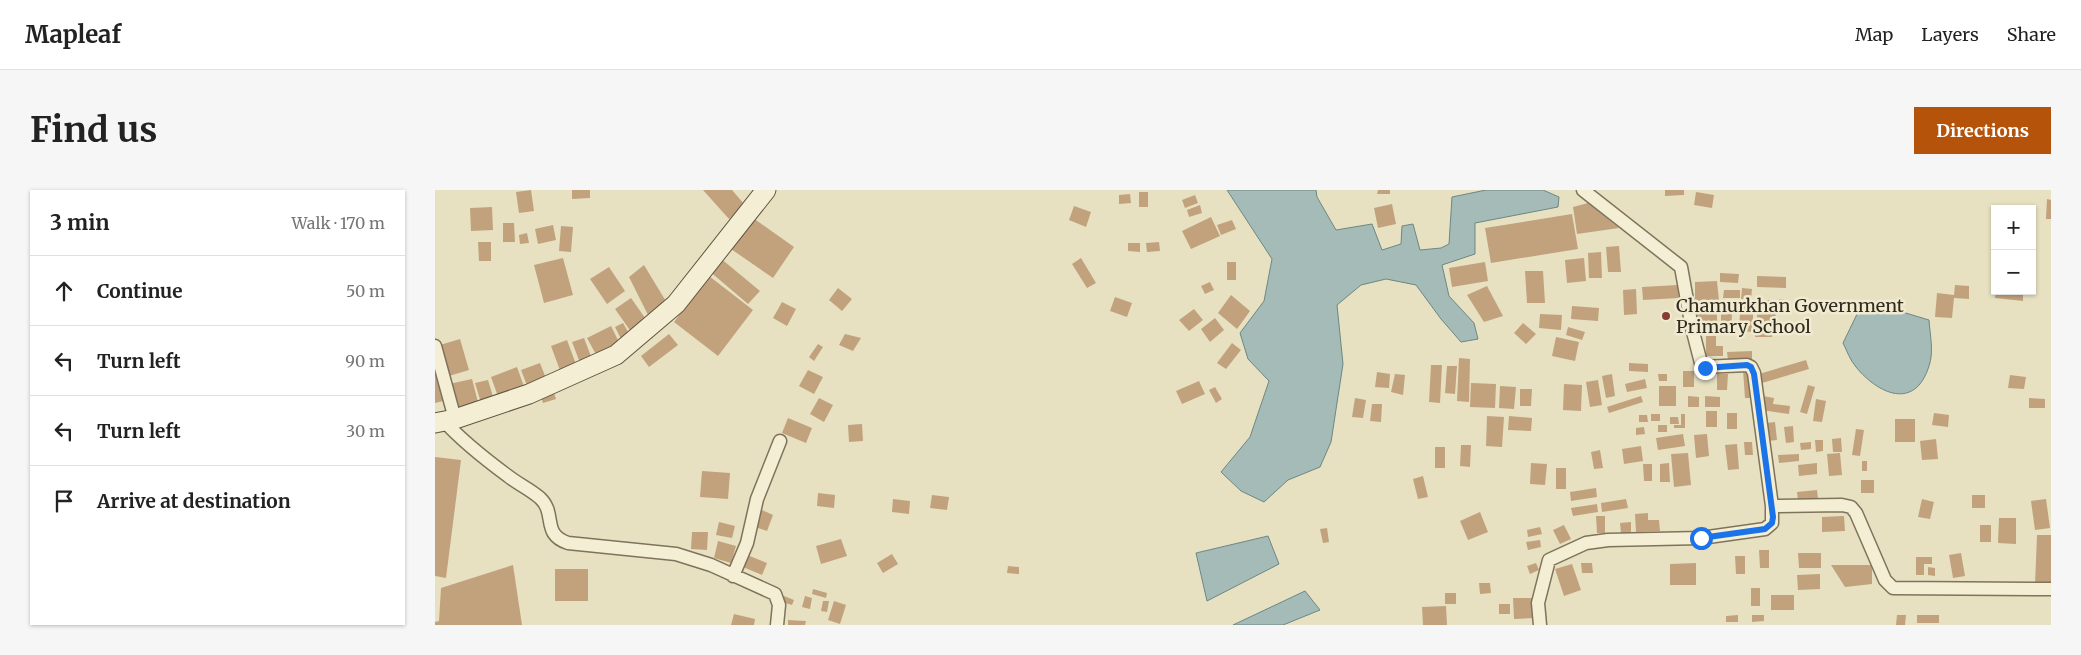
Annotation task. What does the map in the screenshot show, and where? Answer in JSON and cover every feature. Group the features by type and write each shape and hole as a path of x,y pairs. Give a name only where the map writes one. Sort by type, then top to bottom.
{"street":[{"path":"445,421 529,394 617,355 676,304 766,190"},
{"path":"1540,625 1538,602 1549,560 1586,543 1607,540 1701,538 1765,529 1772,523 1772,506 1754,374 1751,367 1747,365 1702,368 1694,337 1681,267 1583,190"},
{"path":"435,346 445,421 459,438 540,498 546,505 552,531 558,540 568,543 675,554 711,565 775,594 779,605 777,625"},
{"path":"733,576 747,543 757,499 780,441"},
{"path":"1772,506 1842,505 1851,507 1856,513 1885,580 1893,588 2051,589"}],"water":[{"path":"1227,190 1316,190 1317,197 1336,230 1372,224 1382,250 1401,244 1402,226 1413,224 1420,250 1441,248 1449,244 1452,197 1486,190 1543,190 1559,197 1558,207 1475,223 1475,254 1442,265 1449,296 1474,323 1478,339 1461,342 1416,285 1386,279 1361,285 1337,305 1343,364 1331,442 1320,467 1288,480 1264,502 1241,491 1221,472 1250,437 1269,381 1248,359 1240,333 1264,301 1272,259"},
{"path":"1879,305 1929,320 1931,349 1929,366 1923,380 1915,389 1906,393 1895,393 1875,385 1854,364 1843,343 1861,306"},
{"path":"1268,536 1279,564 1207,601 1196,553"},
{"path":"1305,591 1320,610 1283,625 1233,625"}],"building":[{"path":"531,190 534,211 519,213 516,192"},
{"path":"572,190 590,190 590,198 572,199"},
{"path":"703,190 732,190 745,205 729,219"},
{"path":"1378,190 1390,190 1390,194 1377,194"},
{"path":"1665,190 1684,190 1684,195 1665,196"},
{"path":"1139,192 1148,192 1148,207 1139,207"},
{"path":"1696,192 1714,195 1712,208 1694,205"},
{"path":"1130,194 1131,203 1119,204 1119,195"},
{"path":"1195,195 1198,203 1185,208 1182,200"},
{"path":"2047,199 2051,200 2051,219 2046,219"},
{"path":"1588,203 1619,228 1577,234 1573,207"},
{"path":"1392,204 1396,224 1378,228 1374,208"},
{"path":"1200,205 1202,213 1189,217 1187,210"},
{"path":"1074,206 1091,212 1086,227 1069,220"},
{"path":"492,207 493,230 471,231 470,208"},
{"path":"1572,214 1578,249 1491,263 1485,228"},
{"path":"1211,217 1220,236 1191,249 1182,231"},
{"path":"753,218 794,247 773,278 731,249"},
{"path":"1232,220 1236,229 1221,235 1217,225"},
{"path":"503,223 514,223 515,242 503,242"},
{"path":"553,225 556,240 538,244 535,229"},
{"path":"561,226 573,227 571,252 559,251"},
{"path":"527,233 529,243 520,244 519,235"},
{"path":"478,242 491,242 491,261 479,261"},
{"path":"1159,242 1160,251 1147,252 1146,243"},
{"path":"1128,243 1140,243 1140,252 1128,251"},
{"path":"1619,246 1621,272 1608,272 1606,247"},
{"path":"1601,252 1602,278 1589,278 1588,253"},
{"path":"719,257 760,291 748,304 708,270"},
{"path":"563,258 573,295 544,303 534,265"},
{"path":"1081,258 1096,283 1087,288 1072,264"},
{"path":"1584,258 1586,281 1567,283 1565,260"},
{"path":"1227,262 1236,262 1236,280 1227,280"},
{"path":"1485,262 1488,281 1452,287 1449,268"},
{"path":"644,265 667,303 649,317 629,277"},
{"path":"609,267 625,291 607,304 590,279"},
{"path":"1525,271 1543,271 1545,303 1527,303"},
{"path":"1720,273 1739,274 1738,283 1720,282"},
{"path":"709,276 753,310 718,356 674,322"},
{"path":"1757,276 1786,277 1786,288 1757,287"},
{"path":"1717,281 1719,301 1695,302 1695,282"},
{"path":"1210,282 1214,290 1205,294 1201,286"},
{"path":"1678,285 1679,298 1643,300 1642,287"},
{"path":"1955,285 1969,286 1969,299 1954,298 1952,318 1935,317 1937,293 1954,295"},
{"path":"1487,286 1503,316 1484,322 1467,295"},
{"path":"838,288 852,299 842,311 829,300"},
{"path":"1742,288 1752,289 1751,299 1741,299"},
{"path":"1636,289 1637,314 1624,315 1623,290"},
{"path":"1724,290 1740,290 1740,298 1723,298"},
{"path":"1231,295 1250,311 1237,329 1218,313"},
{"path":"1995,295 2023,295 2023,301 1995,298"},
{"path":"1115,297 1132,303 1127,317 1110,311"},
{"path":"631,298 650,325 634,336 615,309"},
{"path":"1779,299 1786,300 1785,308 1778,307"},
{"path":"1757,300 1774,300 1774,308 1757,308"},
{"path":"1721,301 1751,301 1751,309 1720,309"},
{"path":"782,302 796,309 787,326 773,318"},
{"path":"1572,306 1599,308 1598,321 1571,319"},
{"path":"1194,309 1203,320 1189,331 1179,320"},
{"path":"1757,310 1776,311 1775,327 1757,327"},
{"path":"1696,311 1717,312 1717,332 1696,331"},
{"path":"1740,312 1753,312 1753,332 1739,331"},
{"path":"1540,314 1562,315 1561,330 1539,328"},
{"path":"1721,314 1732,314 1731,333 1721,333"},
{"path":"1215,318 1224,330 1210,342 1201,329"},
{"path":"623,323 632,339 623,343 615,327"},
{"path":"1523,323 1536,334 1526,344 1514,333"},
{"path":"611,326 622,348 599,360 587,338"},
{"path":"1568,327 1585,332 1582,340 1566,335"},
{"path":"1755,329 1772,329 1772,337 1755,337"},
{"path":"669,334 678,345 649,367 641,356"},
{"path":"845,334 861,338 853,351 839,345"},
{"path":"1706,336 1716,336 1716,346 1723,346 1723,356 1706,356"},
{"path":"1556,337 1579,342 1575,361 1552,356"},
{"path":"584,338 594,364 582,368 572,342"},
{"path":"460,339 469,370 449,376 440,345"},
{"path":"567,340 577,367 561,373 551,346"},
{"path":"1232,343 1241,350 1226,369 1217,363"},
{"path":"818,344 823,347 814,361 809,357"},
{"path":"1752,351 1752,360 1728,360 1727,352"},
{"path":"1459,358 1470,359 1469,402 1457,401"},
{"path":"1806,360 1809,369 1762,383 1759,374"},
{"path":"540,363 547,381 528,388 521,370"},
{"path":"1629,363 1648,364 1648,372 1629,371"},
{"path":"1431,365 1442,365 1440,403 1429,402"},
{"path":"1447,366 1457,366 1455,394 1445,393"},
{"path":"517,367 526,392 500,402 491,377"},
{"path":"435,369 437,369 443,401 435,403"},
{"path":"1751,369 1756,398 1745,398 1743,370"},
{"path":"808,370 823,377 814,394 799,386"},
{"path":"1683,371 1694,371 1694,387 1683,387"},
{"path":"1377,372 1390,374 1389,388 1375,387"},
{"path":"1395,374 1405,375 1403,395 1391,392"},
{"path":"1612,374 1615,396 1606,398 1602,376"},
{"path":"1658,374 1667,374 1667,381 1659,381"},
{"path":"1717,374 1728,374 1727,390 1717,390"},
{"path":"2010,375 2026,377 2024,389 2008,388"},
{"path":"472,379 479,406 456,411 449,384"},
{"path":"1645,379 1647,388 1627,392 1625,384"},
{"path":"488,380 495,403 482,406 475,383"},
{"path":"1598,380 1602,405 1590,407 1586,382"},
{"path":"1199,381 1205,394 1182,404 1176,391"},
{"path":"1471,383 1496,384 1495,408 1470,407"},
{"path":"1564,384 1582,385 1581,411 1563,410"},
{"path":"1808,385 1815,387 1807,414 1800,412"},
{"path":"1500,386 1516,387 1514,409 1499,408"},
{"path":"1659,386 1676,386 1676,406 1659,406"},
{"path":"1215,387 1222,399 1216,403 1209,390"},
{"path":"1520,389 1532,389 1531,406 1520,406"},
{"path":"553,390 556,399 543,403 540,394"},
{"path":"1641,396 1643,402 1609,413 1607,407"},
{"path":"1688,396 1699,397 1699,407 1688,407"},
{"path":"1705,396 1720,397 1720,407 1705,407"},
{"path":"1763,396 1774,398 1773,404 1790,406 1789,414 1761,410"},
{"path":"819,398 833,405 824,422 810,414"},
{"path":"1355,398 1366,400 1363,418 1352,417"},
{"path":"2029,398 2045,399 2045,408 2029,408"},
{"path":"1816,399 1826,401 1822,422 1813,421"},
{"path":"1372,404 1382,404 1381,422 1370,421"},
{"path":"1706,411 1717,411 1717,427 1706,427"},
{"path":"1727,413 1737,413 1737,429 1727,429"},
{"path":"1934,413 1949,415 1948,427 1932,425"},
{"path":"1651,414 1660,414 1660,421 1651,421"},
{"path":"1681,414 1685,414 1685,428 1674,428 1674,425 1681,425"},
{"path":"1639,415 1647,415 1648,422 1639,422"},
{"path":"1487,416 1504,417 1502,447 1486,446"},
{"path":"1509,416 1532,418 1531,431 1508,430"},
{"path":"1670,417 1678,417 1679,424 1670,424"},
{"path":"788,418 812,428 806,443 782,433"},
{"path":"1895,419 1915,419 1915,442 1895,442"},
{"path":"1775,422 1777,440 1768,441 1767,423"},
{"path":"862,424 863,441 849,442 848,425"},
{"path":"1658,425 1667,425 1667,432 1658,432"},
{"path":"1793,426 1794,442 1786,443 1784,427"},
{"path":"1644,427 1645,434 1636,435 1636,428"},
{"path":"1856,429 1864,430 1860,456 1852,455"},
{"path":"1683,434 1685,446 1658,450 1656,438"},
{"path":"1707,434 1709,456 1696,458 1694,435"},
{"path":"1841,438 1842,452 1833,452 1832,439"},
{"path":"1936,439 1938,459 1922,460 1920,441"},
{"path":"1815,440 1823,440 1823,451 1816,452"},
{"path":"1744,442 1752,442 1753,455 1745,455"},
{"path":"1811,442 1811,449 1801,450 1800,443"},
{"path":"1737,444 1739,469 1728,470 1725,445"},
{"path":"1461,445 1471,445 1470,467 1460,466"},
{"path":"1641,446 1643,461 1624,464 1622,449"},
{"path":"1435,447 1445,447 1445,468 1435,468"},
{"path":"1600,450 1603,468 1594,469 1591,452"},
{"path":"1688,453 1691,485 1674,487 1671,454"},
{"path":"1840,453 1842,475 1829,476 1827,454"},
{"path":"1799,454 1799,461 1779,463 1778,455"},
{"path":"435,457 461,460 446,578 435,576"},
{"path":"1862,461 1867,461 1867,471 1862,471"},
{"path":"1531,463 1547,464 1545,485 1530,484"},
{"path":"1669,463 1670,482 1660,482 1660,464"},
{"path":"1817,463 1817,474 1799,476 1798,465"},
{"path":"1643,464 1652,464 1652,481 1644,481"},
{"path":"1556,468 1566,468 1566,489 1556,489"},
{"path":"702,471 730,473 728,499 700,497"},
{"path":"1423,476 1428,497 1418,499 1413,479"},
{"path":"1861,480 1874,480 1874,493 1861,493"},
{"path":"1596,488 1597,497 1571,501 1570,492"},
{"path":"1817,490 1818,499 1798,501 1797,492"},
{"path":"818,493 835,495 834,508 817,506"},
{"path":"932,495 949,497 947,510 930,508"},
{"path":"1972,495 1985,495 1985,508 1972,508"},
{"path":"893,499 910,501 909,514 892,512"},
{"path":"1626,499 1628,508 1602,512 1601,503"},
{"path":"1922,499 1934,502 1930,519 1918,517"},
{"path":"2046,499 2050,528 2035,530 2031,501"},
{"path":"1597,504 1598,512 1573,516 1571,508"},
{"path":"762,510 773,515 767,531 755,527"},
{"path":"1480,512 1488,532 1468,540 1460,521"},
{"path":"1648,513 1648,520 1659,520 1660,531 1636,532 1635,514"},
{"path":"1596,516 1605,516 1605,533 1597,533"},
{"path":"1844,516 1845,531 1822,532 1822,517"},
{"path":"1999,518 2016,518 2016,544 1998,543"},
{"path":"719,522 735,526 732,538 716,535"},
{"path":"1631,522 1631,533 1621,533 1620,523"},
{"path":"1564,525 1571,539 1560,544 1553,530"},
{"path":"1980,525 1991,525 1991,542 1980,542"},
{"path":"1540,527 1542,534 1528,537 1527,530"},
{"path":"1327,528 1329,542 1323,543 1320,529"},
{"path":"692,532 708,532 707,550 691,549"},
{"path":"2037,535 2051,535 2051,585 2035,584"},
{"path":"841,539 847,556 821,564 816,546"},
{"path":"1540,540 1541,547 1528,550 1526,542"},
{"path":"718,541 736,546 731,563 714,558"},
{"path":"1759,550 1769,550 1769,568 1760,568"},
{"path":"1798,553 1821,553 1821,568 1799,568"},
{"path":"1961,553 1965,576 1953,578 1949,555"},
{"path":"892,554 898,564 883,573 877,563"},
{"path":"747,555 767,563 762,575 743,567"},
{"path":"1735,556 1745,556 1745,574 1736,574"},
{"path":"1916,557 1932,557 1932,564 1924,564 1924,575 1916,575"},
{"path":"1536,563 1539,570 1530,574 1527,566"},
{"path":"1581,563 1592,563 1593,573 1582,573"},
{"path":"1696,563 1696,585 1670,585 1670,564"},
{"path":"1572,564 1581,590 1564,596 1555,569"},
{"path":"513,565 522,625 435,625 435,622 439,621 441,588"},
{"path":"1831,565 1872,565 1872,584 1845,587"},
{"path":"1008,566 1019,567 1019,574 1007,573"},
{"path":"1928,567 1935,568 1935,576 1928,575"},
{"path":"555,569 588,569 588,601 555,601"},
{"path":"1820,574 1820,589 1798,590 1797,575"},
{"path":"1479,583 1490,583 1491,593 1480,594"},
{"path":"1751,588 1760,588 1760,606 1751,606"},
{"path":"813,589 827,593 826,598 812,594"},
{"path":"1445,593 1456,593 1456,604 1445,604"},
{"path":"1771,595 1794,595 1794,610 1771,610"},
{"path":"784,596 794,600 792,605 782,602"},
{"path":"805,596 812,598 810,609 802,607"},
{"path":"1513,598 1533,598 1534,618 1514,619"},
{"path":"823,601 829,601 827,612 821,611"},
{"path":"834,601 846,605 840,624 828,620"},
{"path":"1499,604 1510,604 1510,614 1499,614"},
{"path":"1446,606 1447,625 1423,625 1422,607"},
{"path":"734,614 755,619 754,625 731,625"},
{"path":"1738,615 1738,622 1726,622 1726,616"},
{"path":"1752,615 1764,615 1764,621 1752,622"},
{"path":"1897,615 1906,615 1905,625 1896,625"},
{"path":"1917,615 1939,615 1939,623 1917,623"},
{"path":"788,620 806,621 805,625 788,625"}],"place":[{"name":"Chamurkhan Government Primary School","path":"1666,316"}],"route":[{"path":"1701,538 1765,529 1772,523 1773,517 1754,374 1751,367 1747,365 1705,368"}]}
